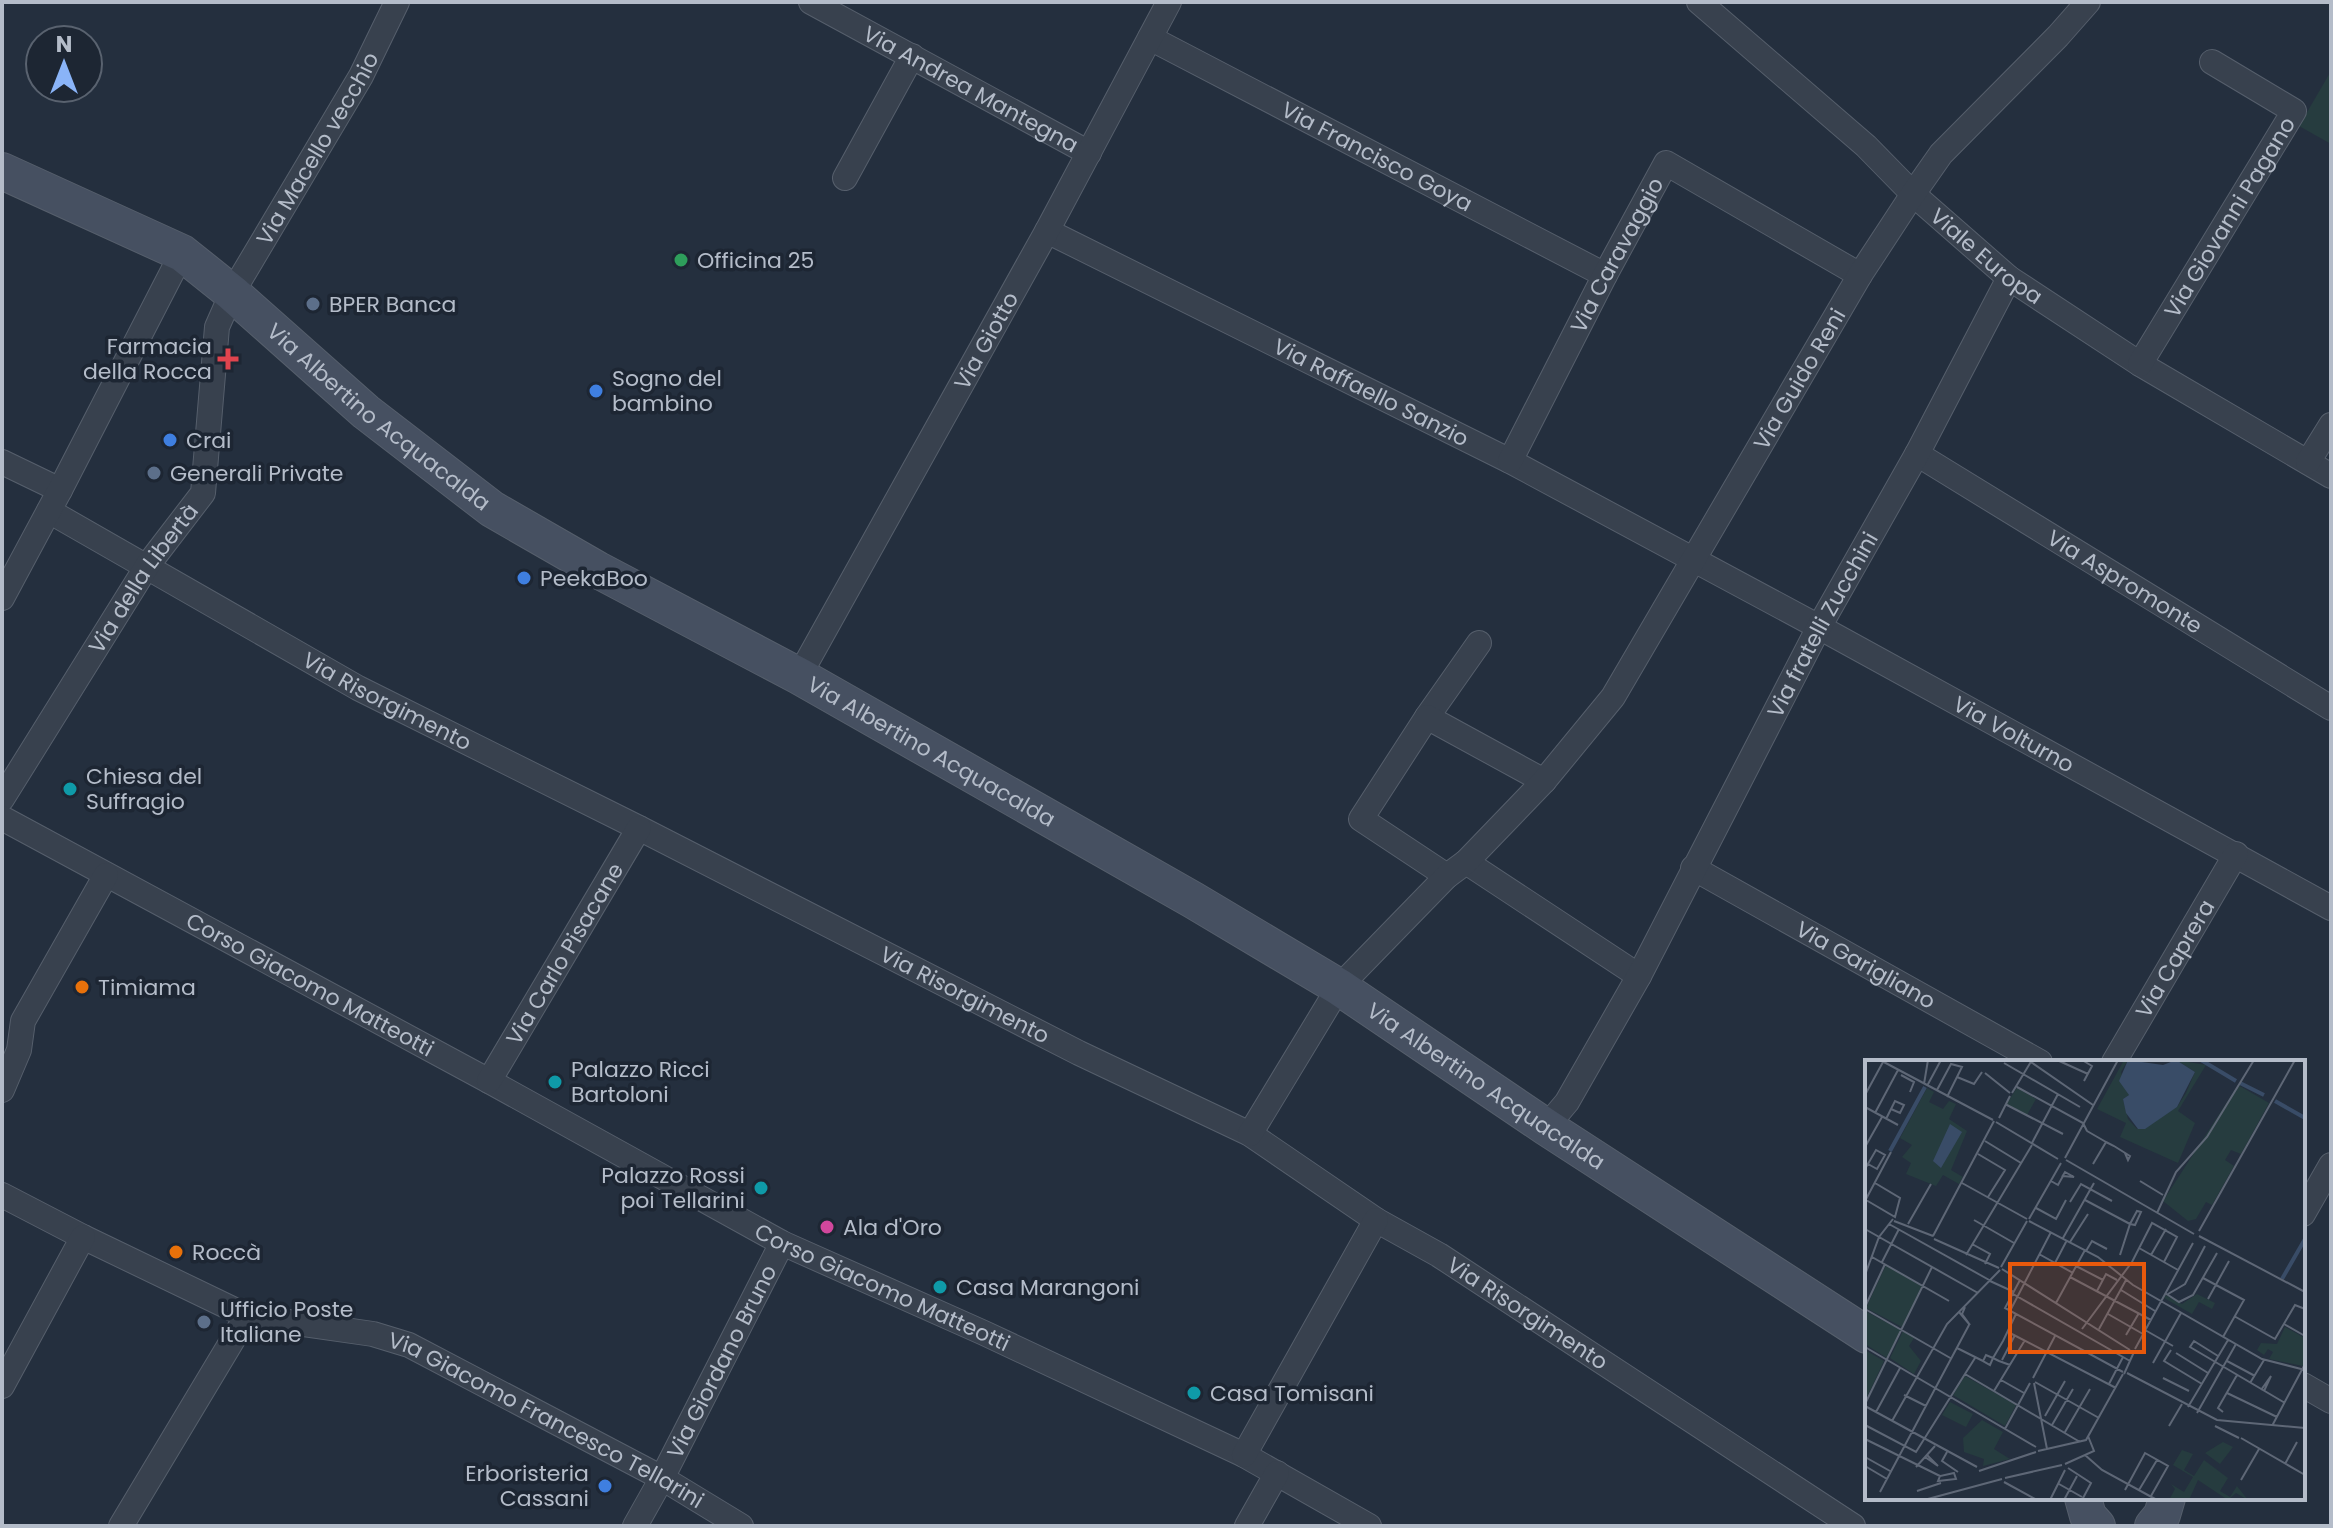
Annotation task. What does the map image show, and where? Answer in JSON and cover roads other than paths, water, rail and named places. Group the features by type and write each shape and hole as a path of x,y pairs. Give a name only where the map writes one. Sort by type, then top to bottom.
{"main road":[{"name":"Via Albertino Acquacalda","path":"2,171 182,253 232,293 366,412 492,509 598,570 799,676 1193,900 1339,987 1546,1127 1865,1334"},
{"path":"2084,1500 2088,1516 2097,1526"},
{"path":"2153,1526 2162,1515 2166,1500"}],"street":[{"name":"Via Macello vecchio","path":"232,293 361,76 397,2"},
{"name":"Via Andrea Mantegna","path":"811,2 1089,153"},
{"name":"Via Giotto","path":"799,676 1047,231 1169,2"},
{"name":"Viale Europa","path":"1699,2 1866,146 1913,194 2009,278 2140,364 2331,476"},
{"name":"Via Guido Reni","path":"1250,1134 1339,987 1544,781 1613,697 1860,275 1913,194 1941,154 2088,2"},
{"name":"Via Francisco Goya","path":"1150,38 1605,275"},
{"path":"845,178 912,56"},
{"name":"Via Giovanni Pagano","path":"2140,364 2294,111 2212,62"},
{"name":"Via Caravaggio","path":"1510,461 1666,163 1860,275"},
{"name":"Via Raffaello Sanzio","path":"1047,231 1510,461 1694,560"},
{"path":"2,598 182,253"},
{"name":"Via fratelli Zucchini","path":"1546,1127 1567,1102 1639,976 1819,627 1917,454 2009,278"},
{"name":"Via della Libertà","path":"2,799 147,566 203,493 217,327 232,293"},
{"path":"2308,462 2331,425"},
{"name":"Via Aspromonte","path":"1917,454 2331,708"},
{"name":"Via Risorgimento","path":"2,462 147,566 358,688 1079,1053 1250,1134 1376,1220 1453,1264 1853,1526"},
{"name":"Via Volturno","path":"1694,560 2331,908"},
{"path":"1479,643 1361,819 1456,869 1639,976"},
{"path":"1427,717 1544,781"},
{"name":"Corso Giacomo Matteotti","path":"2,818 782,1243 984,1333 1244,1455 1369,1526"},
{"name":"Via Carlo Pisacane","path":"489,1081 639,828"},
{"name":"Via Caprera","path":"2115,1060 2236,854"},
{"name":"Via Garigliano","path":"1693,868 2036,1060"},
{"path":"2,1090 19,1050 23,1021 106,875"},
{"path":"2305,1207 2331,1165"},
{"name":"Via Giacomo Francesco Tellarini","path":"2,1195 247,1316 373,1334 409,1345 662,1478 741,1526"},
{"path":"1244,1455 1376,1220"},
{"path":"2,1386 83,1237"},
{"name":"Via Giordano Bruno","path":"635,1526 782,1243"},
{"path":"121,1526 247,1316"},
{"path":"2305,1386 2331,1401"},
{"path":"1247,1526 1277,1473"}],"place":[{"name":"Officina 25","path":"681,260"},
{"name":"BPER Banca","path":"313,304"},
{"name":"Farmacia della Rocca","path":"228,359"},
{"name":"Sogno del bambino","path":"596,391"},
{"name":"Crai","path":"170,440"},
{"name":"Generali Private","path":"154,473"},
{"name":"PeekaBoo","path":"524,578"},
{"name":"Chiesa del Suffragio","path":"70,789"},
{"name":"Timiama","path":"82,987"},
{"name":"Palazzo Ricci Bartoloni","path":"555,1082"},
{"name":"Palazzo Rossi poi Tellarini","path":"761,1188"},
{"name":"Ala d'Oro","path":"827,1227"},
{"name":"Roccà","path":"176,1252"},
{"name":"Casa Marangoni","path":"940,1287"},
{"name":"Ufficio Poste Italiane","path":"204,1322"},
{"name":"Casa Tomisani","path":"1194,1393"},
{"name":"Erboristeria Cassani","path":"605,1486"}]}
